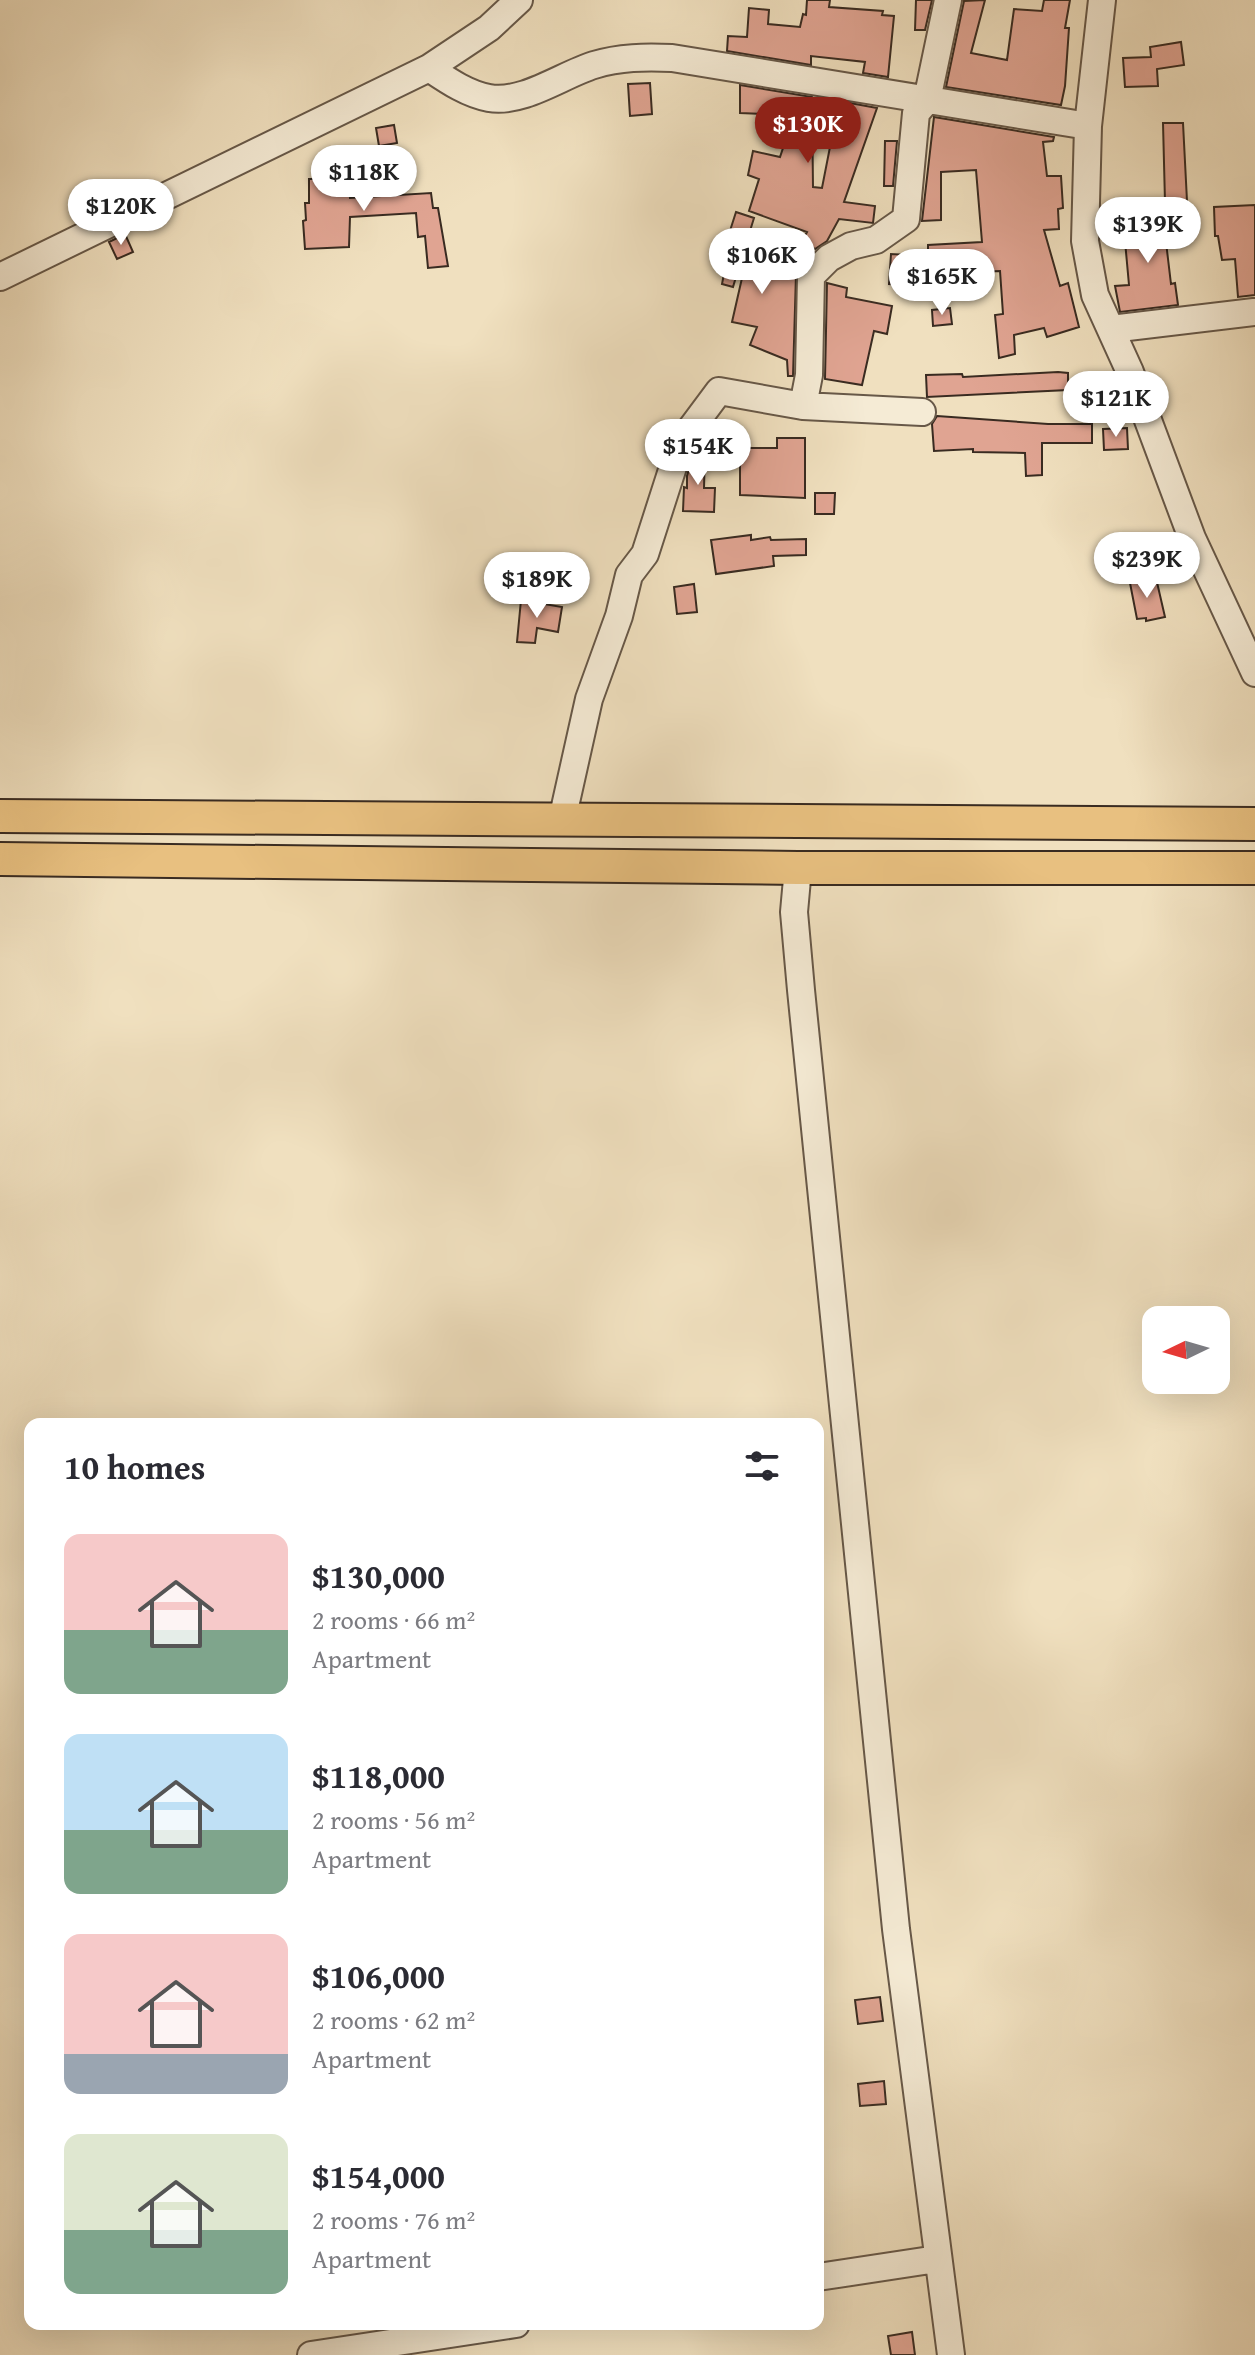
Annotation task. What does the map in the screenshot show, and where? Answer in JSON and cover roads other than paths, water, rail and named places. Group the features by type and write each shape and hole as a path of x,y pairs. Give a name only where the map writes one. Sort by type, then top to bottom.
{"main road":[{"path":"0,816 1255,824"},
{"path":"897,867 901,823"},
{"path":"0,859 798,868 1255,868"}],"street":[{"path":"0,277 429,68 489,28 519,0"},
{"path":"803,406 809,375 811,276 829,258 851,246 876,240 906,219 916,113 927,100 948,0"},
{"path":"1102,0 1088,126 1085,241 1095,295 1192,538 1255,673"},
{"path":"429,68 468,91 498,99 522,94 610,60 647,57 719,64 1088,126"},
{"path":"1111,329 1254,312"},
{"path":"562,820 589,699 619,616 629,575 645,554 681,442 719,391 803,406 922,412"},
{"path":"798,868 794,912 801,990 896,1929 951,2355"},
{"path":"824,2276 937,2259"},
{"path":"311,2355 394,2349 487,2330"}]}
